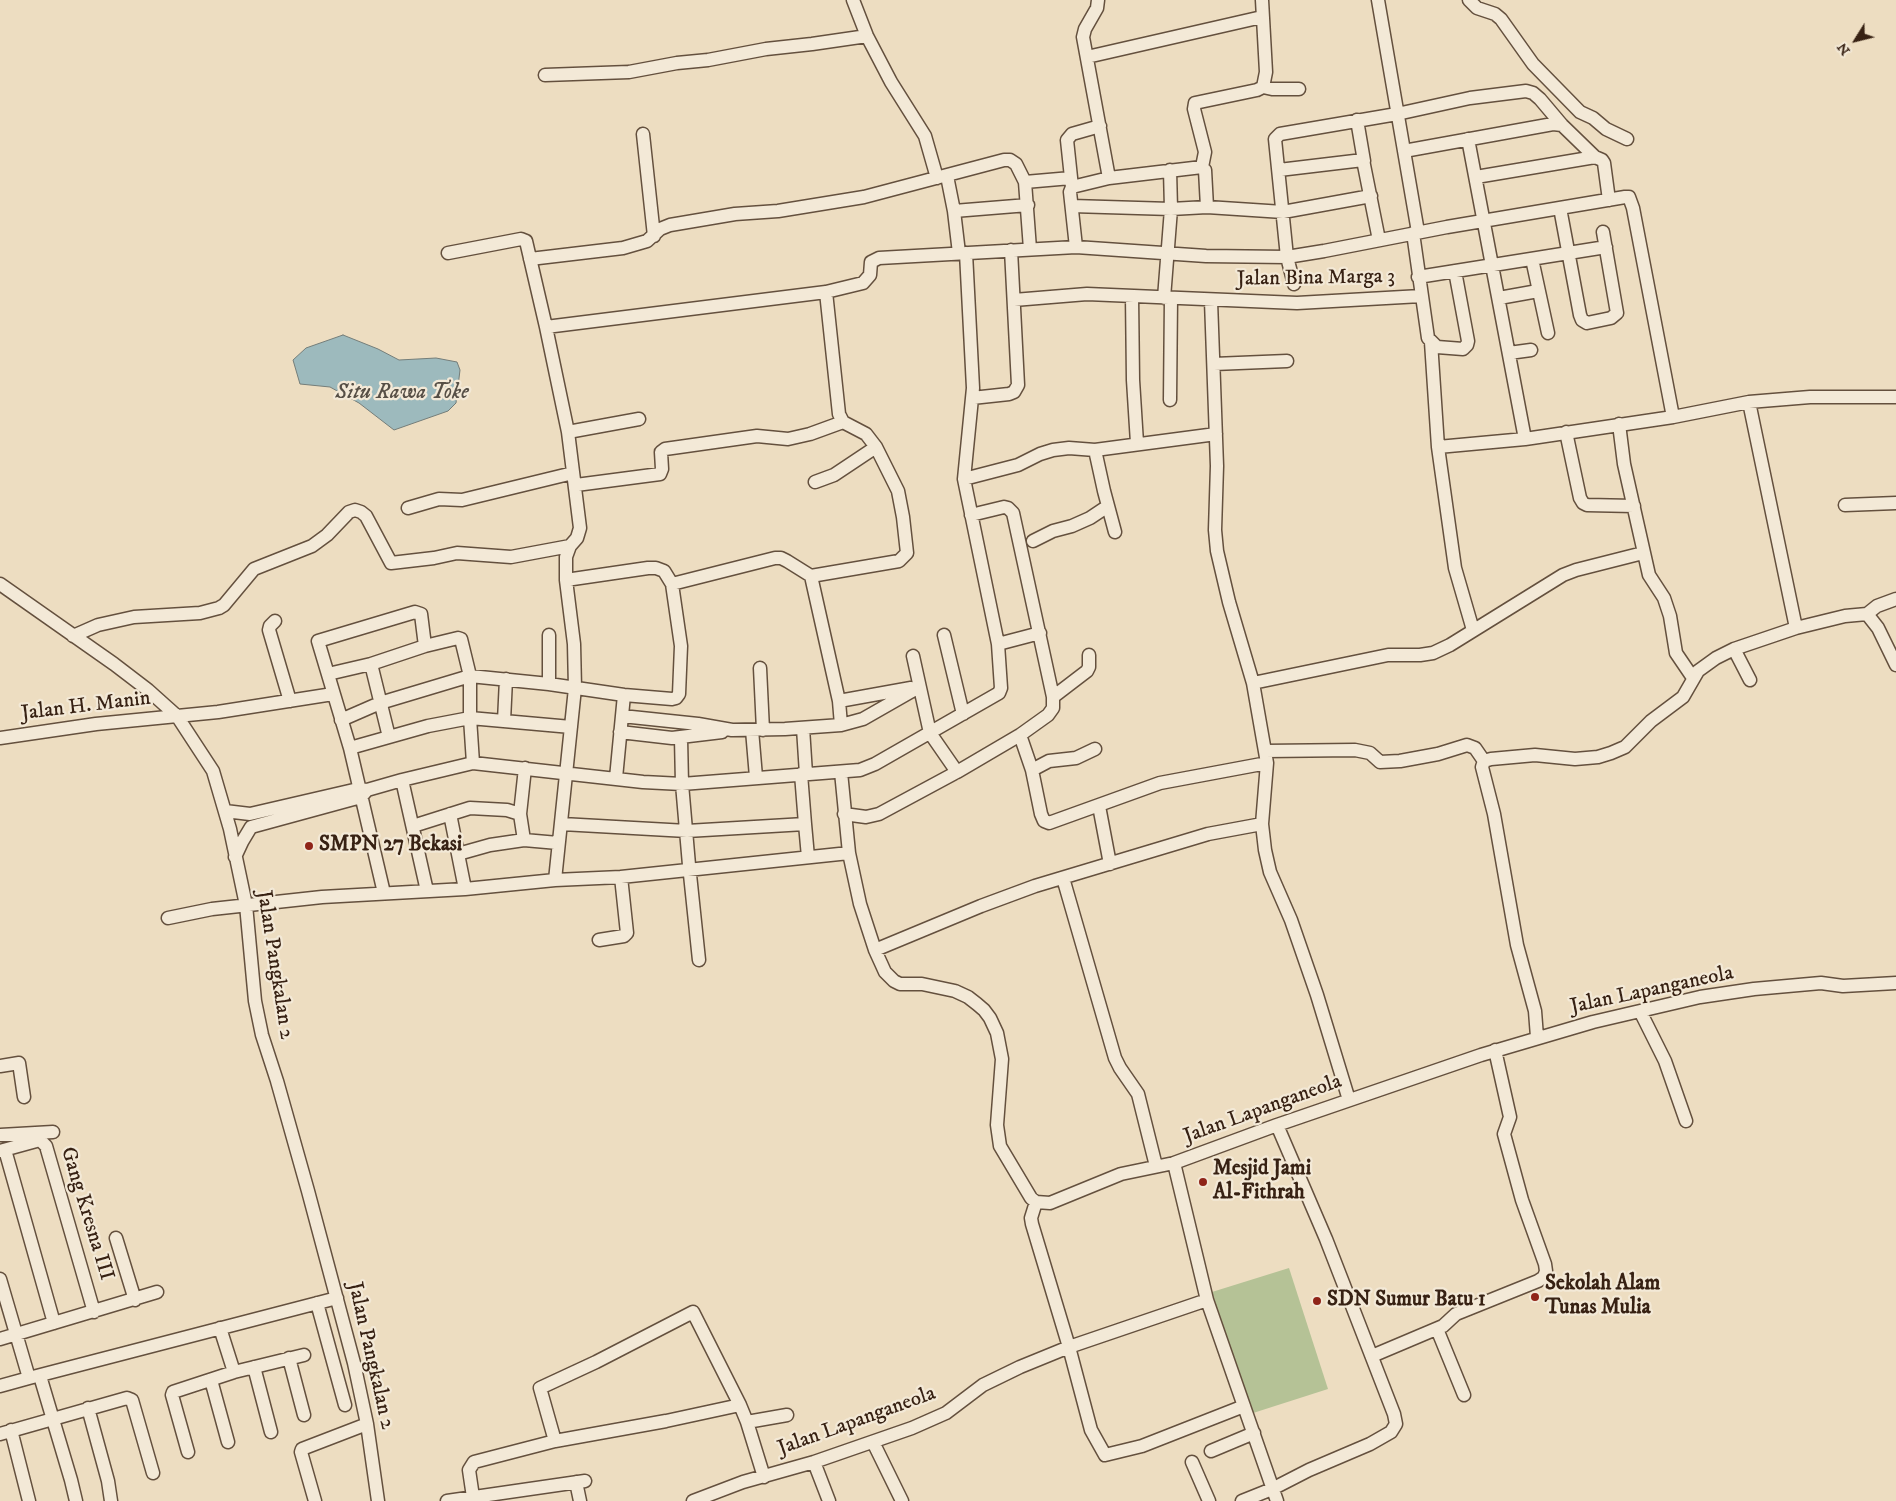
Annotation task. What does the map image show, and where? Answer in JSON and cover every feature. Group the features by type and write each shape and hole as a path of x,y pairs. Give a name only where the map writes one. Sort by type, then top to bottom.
{"street":[{"path":"225,811 252,820 473,763 643,782 682,784 842,772 868,768 999,693 1001,688 998,644 964,478 973,375 962,253 954,210 925,136 896,91 867,36 853,0"},
{"path":"1098,0 1094,16 1085,30 1084,37 1109,178"},
{"path":"1262,0 1266,72 1263,87"},
{"path":"1378,0 1404,150 1416,233 1418,277 1430,342 1438,447 1455,568 1474,630"},
{"path":"1469,0 1477,8 1501,18 1533,64 1580,112 1592,118 1606,129 1627,139"},
{"path":"1087,57 1262,16"},
{"path":"545,75 629,72 677,62 708,60 766,49 867,36"},
{"path":"1206,207 1205,170 1202,167 1206,152 1194,109 1195,103 1257,90 1263,87 1299,90"},
{"path":"1294,284 1287,257 1276,139 1280,134 1397,114 1470,98 1526,91 1533,93 1540,99 1562,125 1604,163 1609,200"},
{"path":"1357,120 1379,240"},
{"path":"1404,150 1553,124 1562,125"},
{"path":"1076,247 1067,140 1072,134 1100,126"},
{"path":"643,134 654,236"},
{"path":"1468,139 1525,439"},
{"path":"1476,177 1595,156"},
{"path":"530,259 623,248 647,241 660,229 670,225 735,214 824,205 864,197 1004,160 1010,160 1020,170 1025,182 1030,248"},
{"path":"1279,170 1364,161"},
{"path":"1025,182 1071,182 1202,167"},
{"path":"1170,170 1171,208 1167,253 1170,400"},
{"path":"1072,206 1206,207 1283,212 1371,196"},
{"path":"546,327 826,292 863,283 870,275 871,262 877,259 1030,248 1076,247 1224,257 1287,257 1484,220 1629,197 1673,417"},
{"path":"954,210 1028,205"},
{"path":"1560,208 1580,315 1584,322 1590,323 1611,318 1617,313 1603,232"},
{"path":"448,253 521,239 526,241 568,432 580,528 577,538 570,546 566,557 566,580 574,644 575,688 555,880"},
{"path":"1418,277 1606,247"},
{"path":"972,398 1009,394 1016,390 1018,386 1011,250"},
{"path":"1532,259 1548,333"},
{"path":"1430,342 1437,346 1463,349 1468,345 1455,271"},
{"path":"1499,298 1538,291"},
{"path":"672,584 775,558 787,561 811,576 899,561 907,553 898,491 876,447 866,434 843,422 838,407 826,292"},
{"name":"Jalan Bina Marga 3","path":"1014,300 1072,295 1297,303 1421,296"},
{"path":"1132,296 1136,444"},
{"path":"1211,301 1217,466 1215,530 1217,551 1252,683 1266,757 1262,824 1265,850 1270,872 1302,949 1349,1100"},
{"path":"1509,353 1531,350"},
{"path":"1214,364 1287,361"},
{"path":"1438,447 1525,439 1673,417 1750,402 1810,397 1896,397"},
{"path":"1750,402 1796,628"},
{"path":"568,432 639,419"},
{"path":"408,508 439,499 462,500 575,479 660,474 662,469 661,452 665,449 748,437 788,438 810,434 843,422"},
{"path":"1619,424 1624,464 1643,553 1650,575 1664,598 1670,616 1676,653 1693,678"},
{"path":"1566,432 1583,503 1587,505 1634,506"},
{"path":"964,478 1018,465 1053,450 1069,448 1095,450 1216,434"},
{"path":"815,482 834,476 876,447"},
{"path":"1095,450 1115,532"},
{"path":"1845,505 1896,503"},
{"path":"1033,541 1053,531 1072,526 1090,518 1108,506"},
{"path":"844,814 866,817 879,814 1020,735 1048,715 1052,708 1053,697 1013,513 1004,507 971,515"},
{"path":"73,636 98,625 134,616 186,615 219,608 224,605 254,570 312,546 327,535 349,512 355,510 366,516 391,563 425,560 457,553 511,557 570,546"},
{"path":"1252,683 1388,655 1432,653 1450,645 1563,575 1643,553"},
{"path":"341,720 380,703 470,676 672,700 679,694 681,646 672,584 664,571 656,568 566,580"},
{"path":"811,576 839,701 841,725"},
{"name":"Jalan Pangkalan 2","path":"0,584 114,664 177,716 213,771 225,811 246,906 255,1001 262,1035 308,1191 354,1363 378,1501"},
{"path":"1537,1037 1536,1011 1517,945 1494,814 1482,767 1484,762 1490,759 1535,755 1575,759 1598,757 1611,753 1625,747 1651,721 1683,698 1698,672 1726,652 1796,628 1845,616 1867,614 1877,606 1896,600"},
{"path":"384,893 362,792 318,641 353,629 419,612 421,614 425,646"},
{"path":"1867,614 1878,628 1896,665"},
{"path":"275,621 269,630 290,701"},
{"path":"998,644 1040,633"},
{"path":"549,635 549,684"},
{"path":"944,635 964,714"},
{"path":"328,674 371,664 425,646 458,638 461,639 470,676 473,763"},
{"path":"1734,650 1750,680"},
{"path":"1053,697 1087,671 1089,655"},
{"path":"913,656 930,733 957,772"},
{"path":"371,664 390,737"},
{"path":"756,777 760,668"},
{"path":"504,721 506,679"},
{"path":"839,701 919,686"},
{"path":"620,732 681,738 732,730 841,725 863,720 919,686"},
{"name":"Jalan H. Manin","path":"0,738 96,724 218,712 333,694"},
{"path":"616,778 624,695"},
{"path":"622,716 698,724 732,730"},
{"path":"350,748 428,726 470,718 571,727"},
{"path":"804,728 805,824 808,857"},
{"path":"1020,735 1032,770 1041,814 1046,822 1052,823 1160,783 1266,757 1355,750 1370,753 1380,762 1400,761 1438,754 1467,745 1475,748 1484,762"},
{"path":"681,738 682,784 699,960"},
{"path":"1032,770 1049,761 1076,758 1095,749"},
{"path":"524,840 520,814 525,768"},
{"path":"842,772 844,814 849,853 860,904 875,950 885,972 894,981 900,984 930,986 955,991 968,997 984,1010 990,1018 997,1032 1002,1059 997,1126 1000,1146 1036,1202 1050,1203 1108,1178 1174,1163"},
{"path":"402,780 428,891"},
{"path":"1099,806 1110,864"},
{"path":"414,826 470,808 506,810 520,814"},
{"path":"450,814 465,889"},
{"path":"235,858 251,827 252,820"},
{"path":"562,824 687,830 805,824"},
{"path":"875,950 981,906 1063,878 1208,834 1262,824"},
{"path":"458,854 490,845 524,840 558,843"},
{"path":"168,918 212,909 322,897 465,889 555,880 620,877 849,853"},
{"path":"599,940 624,936 627,933 620,877"},
{"path":"1063,878 1115,1058 1138,1094 1156,1166"},
{"name":"Jalan Lapanganeola","path":"693,1501 742,1482 814,1462 926,1423 953,1408 983,1385 1069,1348 1206,1300 1174,1163 1277,1125 1495,1050 1537,1037 1640,1011 1700,997 1792,984 1821,983 1843,986 1896,983"},
{"path":"1640,1011 1665,1061 1686,1121"},
{"path":"1372,1356 1437,1329 1452,1316 1544,1277 1546,1264 1522,1200 1504,1134 1510,1118 1495,1050"},
{"path":"0,1066 19,1062 24,1097"},
{"path":"1242,1501 1274,1495 1309,1470 1370,1444 1391,1432 1396,1420 1326,1239 1277,1125"},
{"path":"0,1135 53,1132"},
{"name":"Gang Kresna III","path":"3,1150 40,1140 46,1146 94,1312"},
{"path":"3,1150 54,1323"},
{"path":"1036,1202 1031,1218 1032,1224 1091,1430 1105,1455 1142,1446 1244,1406"},
{"path":"116,1238 135,1300"},
{"path":"0,1279 16,1335 53,1418 76,1501"},
{"path":"0,1339 157,1292"},
{"path":"0,1386 337,1298"},
{"path":"1206,1300 1254,1433 1274,1495"},
{"path":"317,1303 345,1405"},
{"path":"555,1441 540,1388 596,1362 693,1312 740,1404 764,1477"},
{"path":"220,1328 234,1372"},
{"path":"1437,1329 1464,1395"},
{"path":"188,1452 172,1393 234,1372 304,1355"},
{"path":"288,1358 304,1415"},
{"path":"254,1367 271,1432"},
{"path":"211,1380 228,1442"},
{"path":"29,1500 6,1432 127,1398 132,1400 154,1473"},
{"path":"473,1497 469,1470 474,1462 555,1441 666,1421 740,1404"},
{"path":"88,1408 108,1481 111,1501"},
{"path":"747,1422 787,1415"},
{"path":"315,1501 301,1452 302,1449 366,1424"},
{"path":"1211,1451 1254,1433"},
{"path":"873,1442 902,1501"},
{"path":"814,1462 829,1501"},
{"path":"1192,1462 1209,1501"},
{"path":"447,1501 580,1482 580,1501"}],"green space":[{"path":"1289,1268 1328,1389 1250,1414 1212,1292"}],"water":[{"name":"Situ Rawa Toke","path":"343,335 399,360 436,358 457,362 460,370 456,403 448,411 394,430 359,403 330,387 300,384 293,360 306,348"}],"place":[{"name":"SMPN 27 Bekasi","path":"309,846"},
{"name":"Mesjid Jami Al-Fithrah","path":"1203,1182"},
{"name":"Sekolah Alam Tunas Mulia","path":"1535,1297"},
{"name":"SDN Sumur Batu 1","path":"1317,1301"}]}
